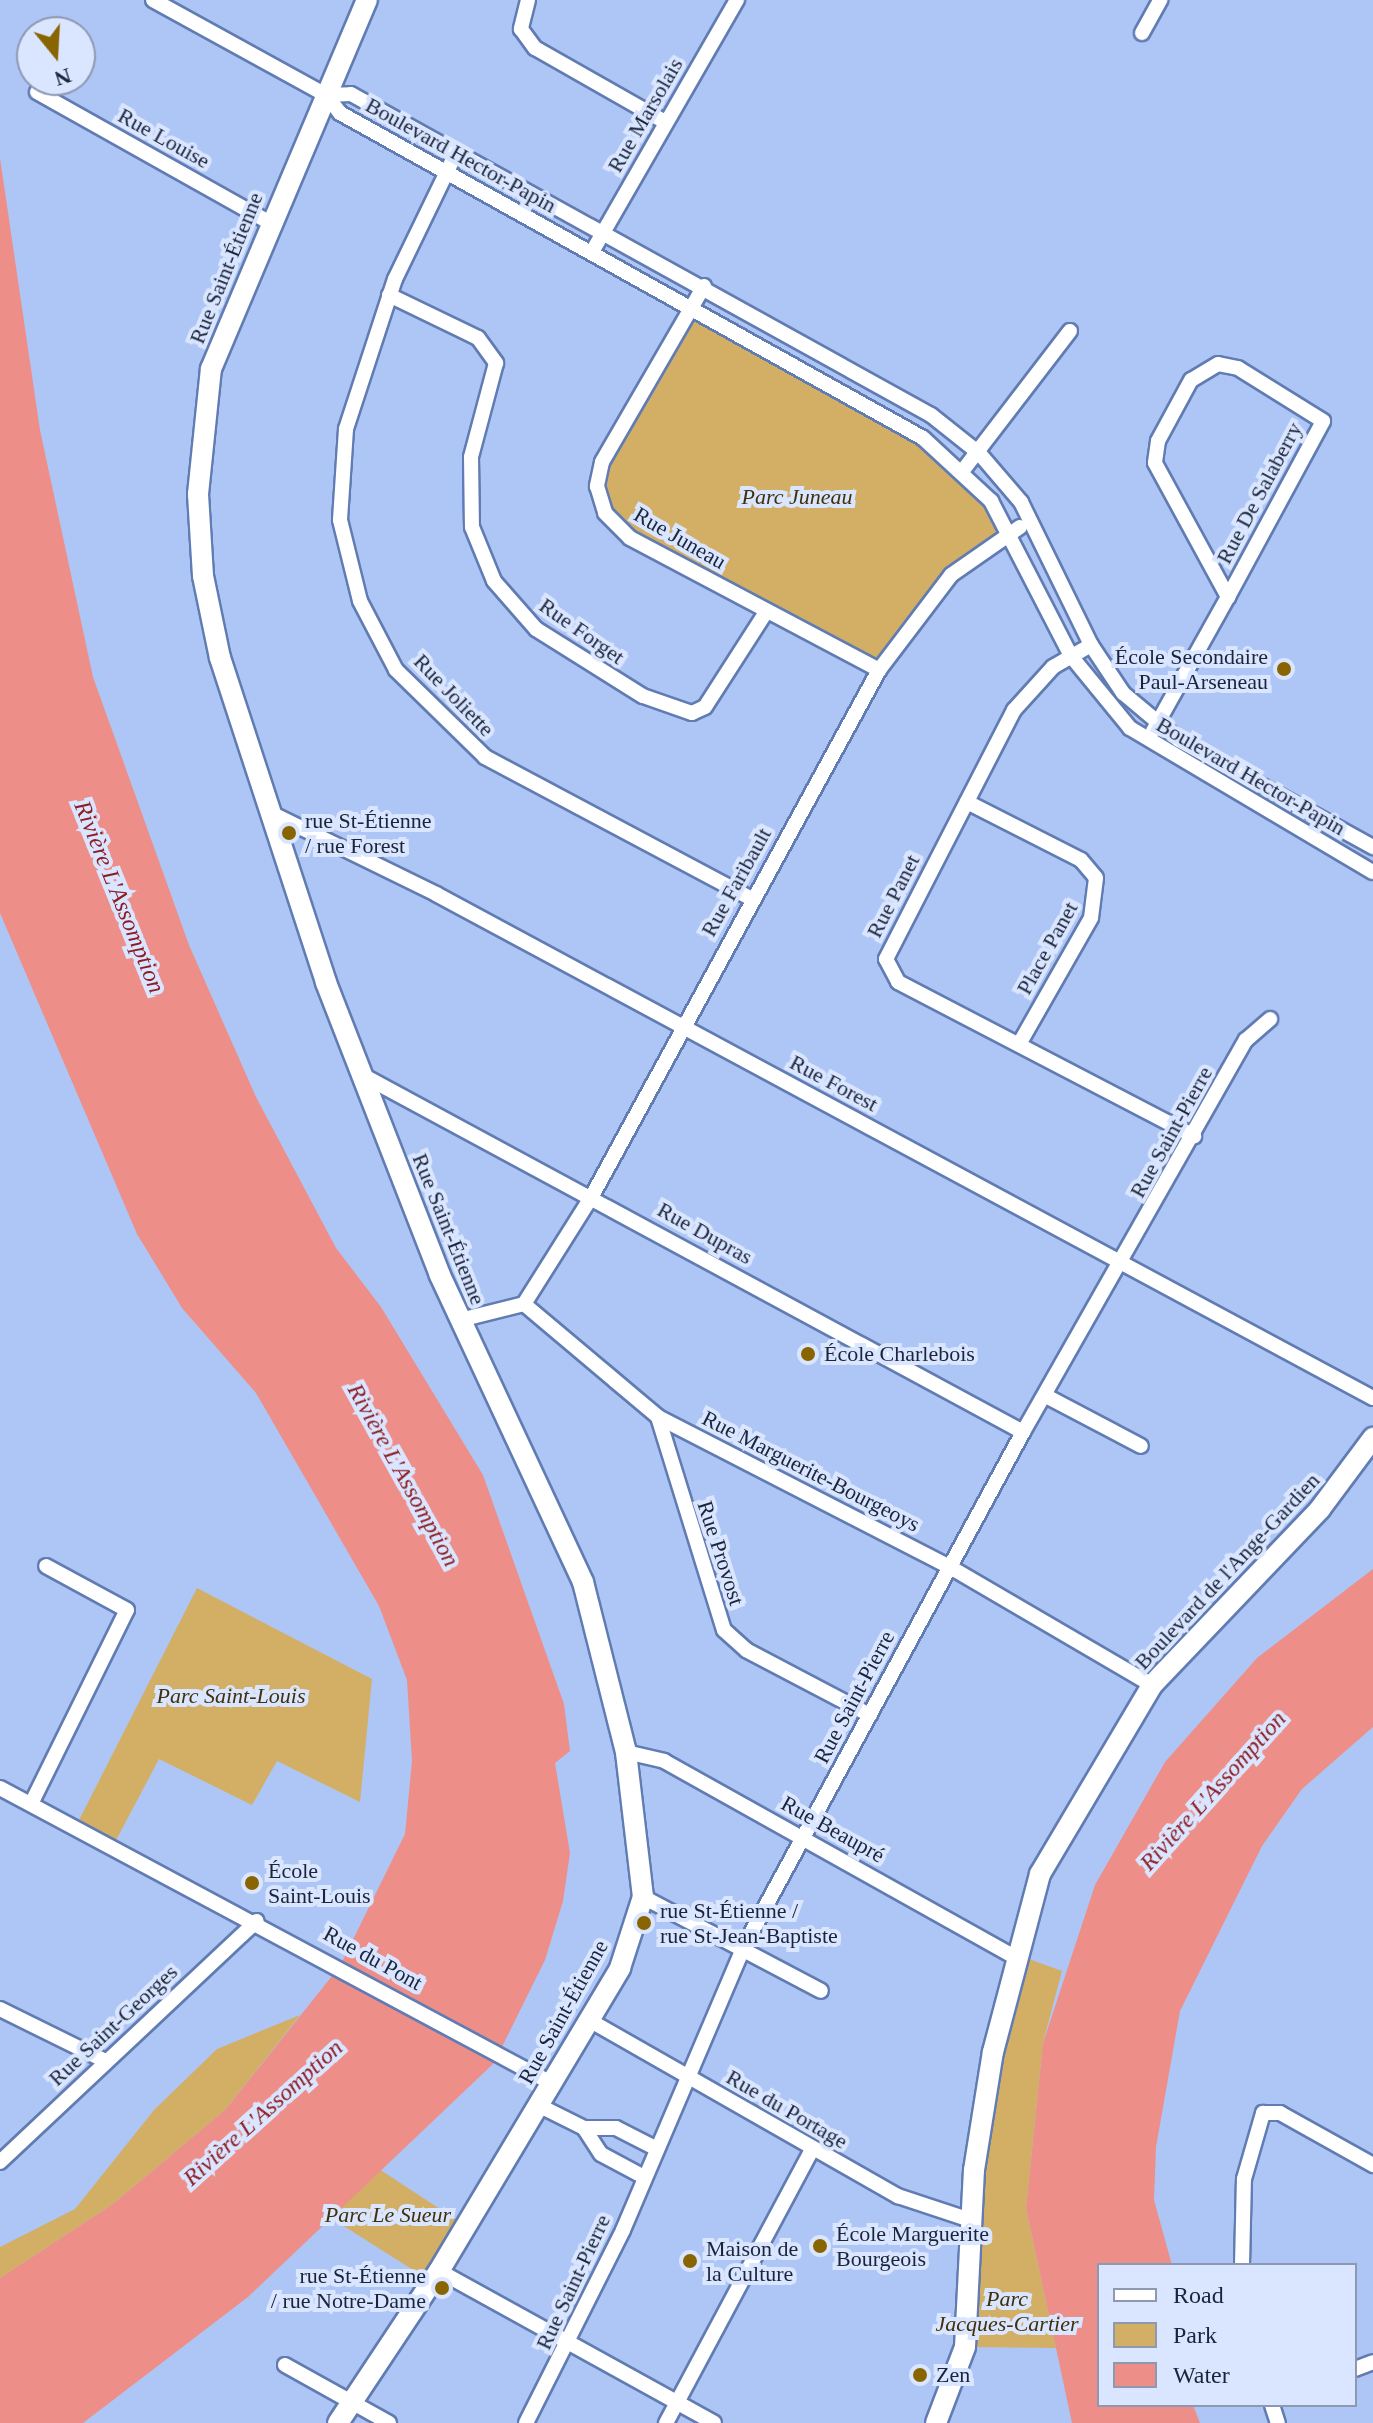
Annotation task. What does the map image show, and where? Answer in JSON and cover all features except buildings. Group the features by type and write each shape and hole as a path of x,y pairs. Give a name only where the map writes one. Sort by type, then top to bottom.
{"street":[{"path":"153,0 326,95"},
{"name":"Rue Saint-Étienne","path":"338,2423 439,2271 620,1968 643,1897 626,1752 583,1582 460,1320 364,1076 271,813 210,620 198,494 211,369 270,223 367,0"},
{"path":"528,0 521,29 535,48 665,122"},
{"path":"1142,33 1160,0"},
{"name":"Rue Marsolais","path":"592,252 731,2"},
{"name":"Boulevard Hector-Papin","path":"326,95 351,94 704,286 886,387 979,453 1032,520 1091,645 1123,693 1158,724 1373,847"},
{"name":"Boulevard Hector-Papin","path":"326,95 340,113 896,420 964,469 1012,531 1071,656 1145,741 1373,872"},
{"name":"Rue Louise","path":"44,96 270,223"},
{"name":"Rue Joliette","path":"456,153 389,295 346,429 338,492 360,601 396,670 501,768 752,899"},
{"name":"Rue Juneau","path":"704,286 602,462 598,494 623,532 766,612 879,670"},
{"name":"Rue Forget","path":"389,295 478,338 496,363 471,457 472,527 494,581 536,629 643,696 692,713 705,707 766,612"},
{"path":"964,469 1070,331"},
{"name":"Rue De Salaberry","path":"1145,741 1158,724 1228,597 1323,421 1238,368 1218,364 1191,380 1158,441 1155,463 1228,597"},
{"name":"Rue Faribault","path":"524,1304 592,1196 879,670 951,575 1032,520"},
{"name":"Rue Panet","path":"1091,645 1071,656 1014,710 886,959 898,982 1194,1136"},
{"name":"Place Panet","path":"967,802 1081,860 1096,878 1091,918 1019,1044"},
{"name":"Rue Forest","path":"271,813 683,1027 1373,1398"},
{"name":"Rue Saint-Pierre","path":"526,2423 571,2343 743,1948 1023,1432 1123,1265 1246,1040 1270,1019"},
{"name":"Rue Dupras","path":"364,1076 592,1196 1023,1432"},
{"path":"460,1320 524,1304"},
{"name":"Rue Marguerite-Bourgeoys","path":"524,1304 658,1417 950,1567 1152,1685"},
{"path":"1046,1396 1141,1446"},
{"name":"Rue Provost","path":"658,1417 724,1630 746,1650 870,1715"},
{"name":"Boulevard de l'Ange-Gardien","path":"936,2423 965,2347 970,2220 993,2052 1014,1957 1049,1854 1152,1685 1320,1509 1373,1438"},
{"path":"31,1804 127,1610 46,1566"},
{"name":"Rue Beaupré","path":"626,1752 664,1761 1014,1957"},
{"name":"Rue du Pont","path":"0,1788 319,1953 551,2083"},
{"path":"643,1897 821,1991"},
{"name":"Rue Saint-Georges","path":"0,2162 257,1921"},
{"path":"0,2009 105,2061"},
{"name":"Rue du Portage","path":"589,2020 812,2149 940,2216 970,2220"},
{"path":"538,2105 584,2128 616,2128 655,2148"},
{"path":"1242,2263 1244,2179 1263,2113 1280,2113 1373,2165"},
{"path":"584,2128 601,2154 644,2177"},
{"path":"666,2423 812,2149"},
{"path":"439,2271 714,2423"},
{"path":"285,2365 389,2423"}],"green space":[{"name":"Parc Juneau","path":"690,307 923,438 1012,531 951,576 879,670 656,552 605,513 602,462"},
{"name":"Parc Saint-Louis","path":"197,1588 372,1679 360,1802 277,1761 252,1805 159,1759 113,1846 76,1826"},
{"name":"Parc Jacques-Cartier","path":"1015,1954 1062,1971 1043,2043 1026,2208 1056,2348 965,2347 970,2220"},
{"path":"300,2015 225,2110 113,2204 0,2278 0,2247 75,2209 154,2110 217,2049"},
{"name":"Parc Le Sueur","path":"379,2169 466,2226 432,2282 331,2218"}],"water":[{"name":"Rivière L'Assomption","path":"0,158 40,430 93,677 189,945 256,1097 336,1248 381,1307 483,1475 564,1704 570,1751 555,1763 570,1853 563,1901 545,1960 494,2063 248,2297 83,2423 0,2423 0,2278 113,2204 225,2110 340,1966 405,1834 412,1761 407,1680 379,1606 256,1393 182,1308 137,1234 0,913"},
{"name":"Rivière L'Assomption","path":"1373,1569 1373,1727 1302,1789 1262,1846 1180,2011 1156,2147 1154,2200 1171,2263 1097,2263 1097,2407 1194,2407 1200,2423 1072,2423 1026,2208 1043,2043 1095,1885 1165,1762 1257,1658"}],"place":[{"name":"École Secondaire Paul-Arseneau","path":"1284,669"},
{"name":"rue St-Étienne / rue Forest","path":"289,833"},
{"name":"École Charlebois","path":"808,1354"},
{"name":"École Saint-Louis","path":"252,1883"},
{"name":"rue St-Étienne / rue St-Jean-Baptiste","path":"644,1923"},
{"name":"École Marguerite Bourgeois","path":"820,2246"},
{"name":"Maison de la Culture","path":"690,2261"},
{"name":"rue St-Étienne / rue Notre-Dame","path":"442,2288"},
{"name":"Zen","path":"920,2375"}]}
